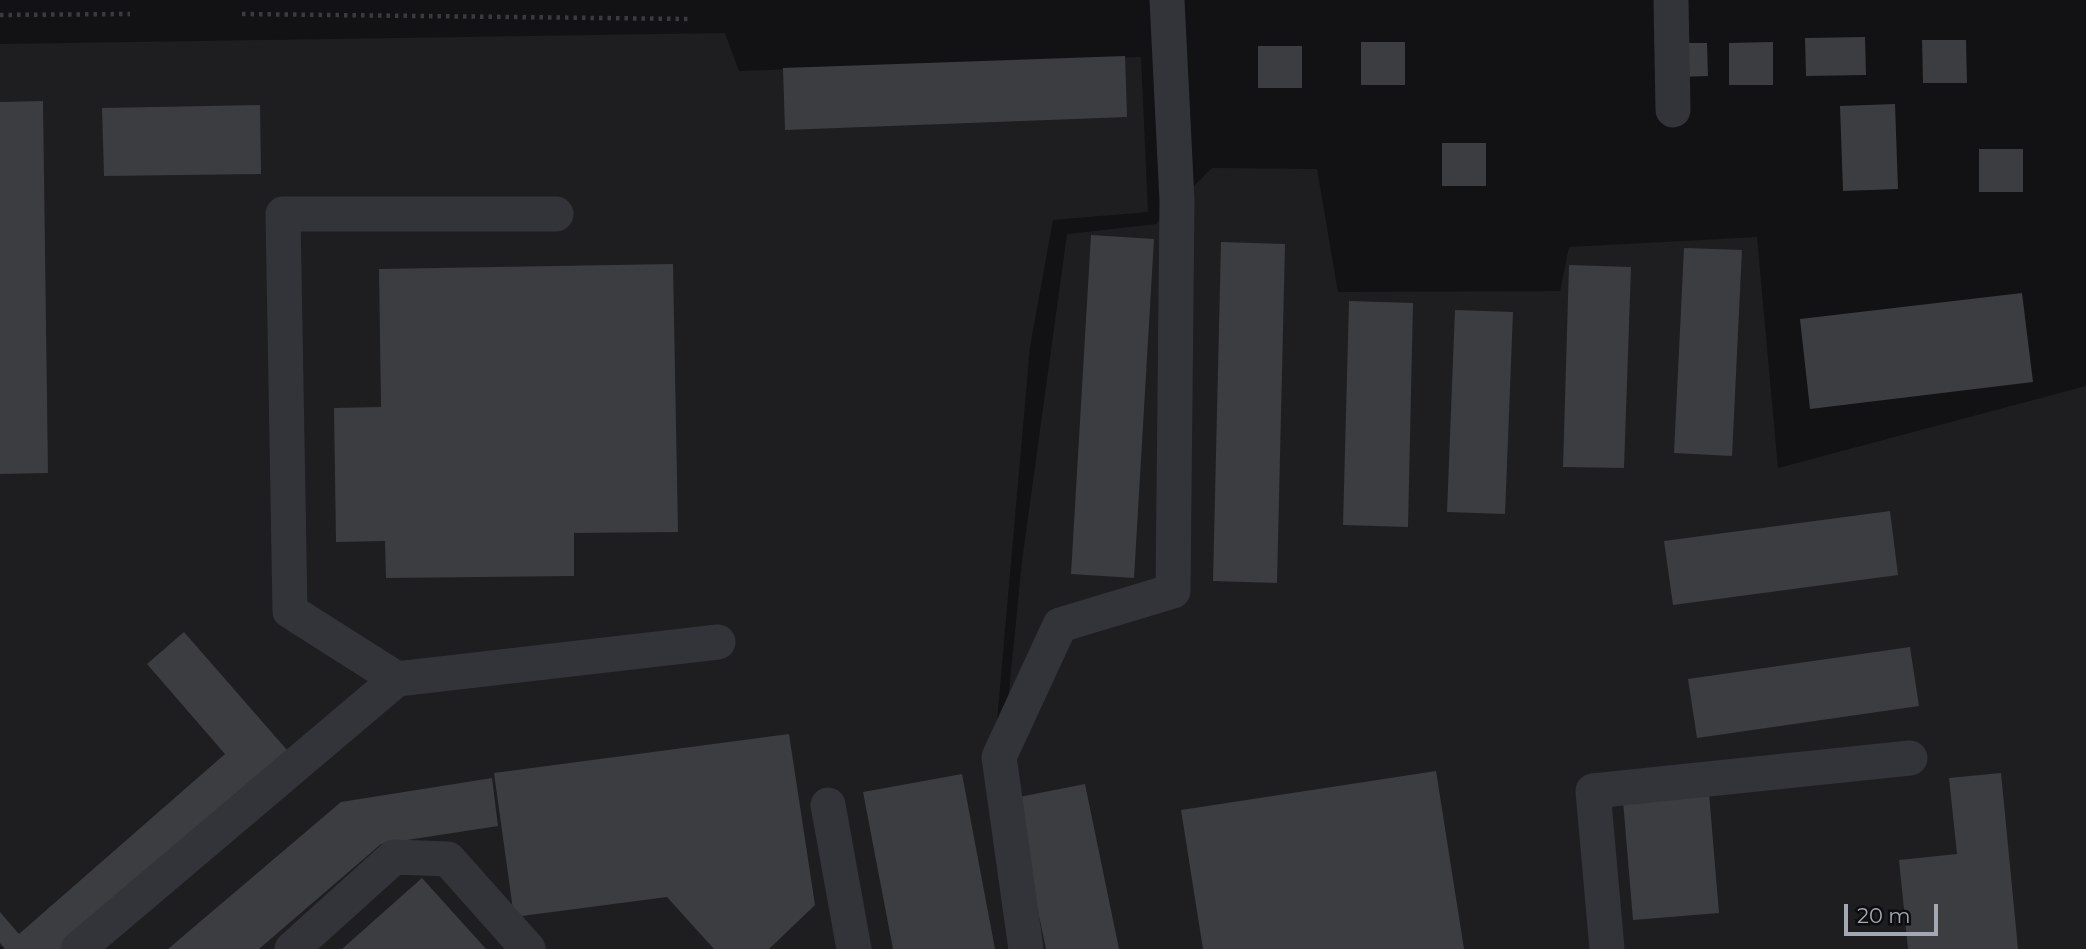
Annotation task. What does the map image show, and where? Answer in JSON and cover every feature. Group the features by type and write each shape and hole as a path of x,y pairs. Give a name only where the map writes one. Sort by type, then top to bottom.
{"lane":[{"path":"1026,949 999,757 1060,625 1173,591 1177,201 1167,0"},
{"path":"1671,0 1673,110"},
{"path":"397,679 290,611 283,214 556,214"},
{"path":"78,949 397,679 718,642"},
{"path":"1607,949 1592,790 1910,758"},
{"path":"828,806 844,942"},
{"path":"292,949 394,857 448,859 528,949"}],"path":[{"path":"0,15 130,14"},
{"path":"242,15 688,19"}],"shaded area":[{"path":"725,33 739,71 1141,57 1148,212 1053,220 1030,347 997,721 1014,949 3,949 0,946 0,44"},
{"path":"1212,168 1317,169 1338,292 1560,291 1569,247 1757,237 1778,468 2086,386 2086,949 1026,949 998,802 1022,561 1067,234 1156,224"}],"building":[{"path":"1865,37 1866,75 1806,76 1805,38"},
{"path":"1922,40 1966,40 1967,83 1923,83"},
{"path":"1361,42 1405,42 1405,85 1361,85"},
{"path":"1773,42 1773,85 1729,85 1729,43"},
{"path":"1679,43 1707,43 1708,76 1680,77"},
{"path":"1258,46 1302,46 1302,88 1258,88"},
{"path":"1125,56 1127,117 785,130 783,68"},
{"path":"43,101 48,473 0,474 0,102"},
{"path":"1895,104 1898,189 1843,191 1840,106"},
{"path":"260,105 261,174 104,176 102,108"},
{"path":"1442,143 1486,143 1486,186 1442,186"},
{"path":"1979,149 2023,149 2023,192 1979,192"},
{"path":"1091,235 1154,239 1134,578 1071,574"},
{"path":"1221,242 1285,244 1277,583 1213,581"},
{"path":"1684,248 1742,250 1732,456 1674,453"},
{"path":"673,264 678,532 574,533 574,576 386,578 385,541 336,542 334,408 381,407 379,269"},
{"path":"1569,265 1631,267 1624,468 1563,467"},
{"path":"2022,293 2033,382 1810,409 1800,319"},
{"path":"1349,301 1413,303 1408,527 1343,525"},
{"path":"1455,310 1513,312 1505,514 1447,512"},
{"path":"1890,511 1898,575 1673,605 1664,541"},
{"path":"184,632 287,750 60,949 5,949 0,943 0,912 19,934 225,754 147,664"},
{"path":"1910,647 1919,706 1697,738 1688,679"},
{"path":"789,734 815,905 769,949 714,949 667,897 514,917 494,773"},
{"path":"1436,771 1464,949 1203,949 1181,810"},
{"path":"2001,773 2018,949 1908,949 1899,860 1957,854 1949,778"},
{"path":"962,774 995,949 893,949 863,792"},
{"path":"492,778 498,826 381,844 259,949 168,949 341,802"},
{"path":"1085,784 1119,949 1046,949 1014,798"},
{"path":"1709,793 1719,913 1633,920 1623,801"},
{"path":"422,878 486,949 342,949"}]}
